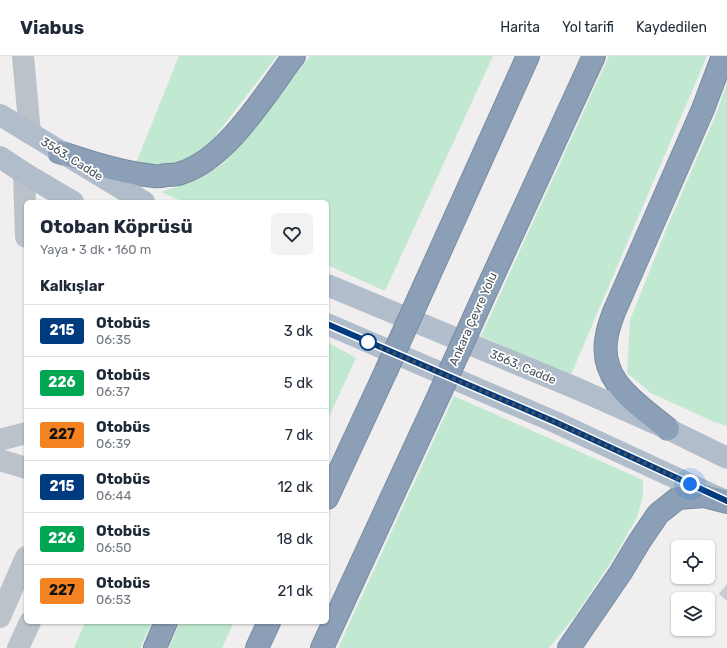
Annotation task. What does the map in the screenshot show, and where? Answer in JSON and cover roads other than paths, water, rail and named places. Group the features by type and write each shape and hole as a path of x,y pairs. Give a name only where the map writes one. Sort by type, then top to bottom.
{"highway":[{"path":"59,152 93,163 155,177 181,173 202,163 219,150 244,123 294,56"},
{"path":"329,494 528,56"},
{"name":"Ankara Çevre Yolu","path":"322,648 594,56"},
{"path":"668,429 624,392 612,377 608,369 606,356 606,336 614,312 703,109 723,56"},
{"path":"569,648 622,572 639,542 658,514 678,498 704,496 727,502"},
{"path":"154,648 165,624"},
{"path":"257,648 268,624"}],"main road":[{"name":"3563. Cadde","path":"0,115 141,200"},
{"path":"0,157 70,200"},
{"name":"3563. Cadde","path":"329,286 578,389 723,453"},
{"path":"329,325 560,425 727,502"}],"street":[{"path":"23,56 30,133"},
{"path":"24,173 25,200"},
{"path":"0,440 24,434"},
{"path":"0,460 24,467"},
{"path":"0,617 24,562"},
{"path":"18,648 29,624"}]}
